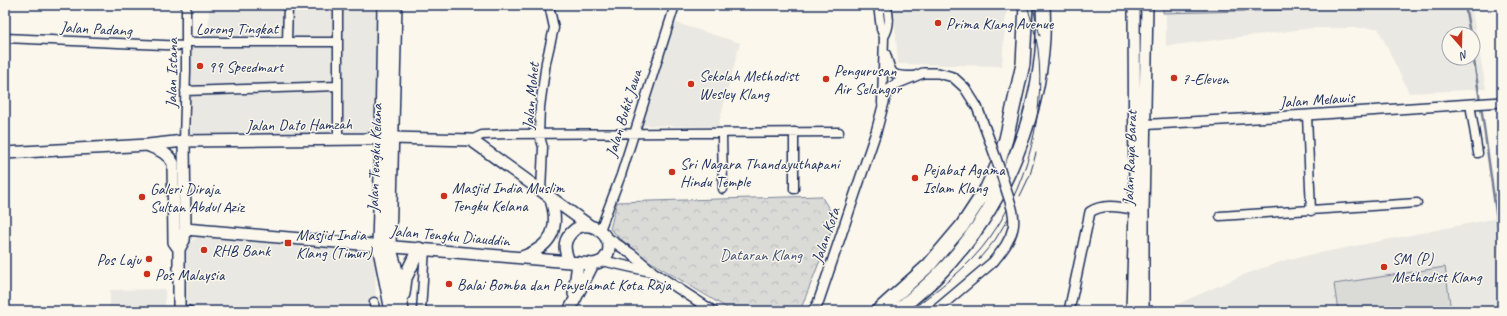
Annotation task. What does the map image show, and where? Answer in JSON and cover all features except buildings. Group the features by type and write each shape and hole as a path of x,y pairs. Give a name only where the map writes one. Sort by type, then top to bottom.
{"highway":[{"name":"Jalan Tengku Kelana","path":"384,5 387,138"},
{"name":"Jalan Tengku Kelana","path":"395,5 387,138 384,246 398,308"},
{"path":"893,306 962,226 987,188 998,164 1006,139 1022,64 1026,5"},
{"path":"878,311 893,306 936,278 970,237 995,199 1020,146 1031,111 1040,60 1044,23 1043,5"},
{"path":"398,308 406,278 422,249"}],"main road":[{"name":"Jalan Raya Barat","path":"1134,5 1134,125 1143,311"},
{"name":"Jalan Raya Barat","path":"1132,311 1146,125 1147,5"},
{"name":"Jalan Dato Hamzah","path":"5,153 148,146 184,141 387,138 471,140"},
{"path":"471,140 598,231"},
{"path":"182,310 179,249 184,240 185,229 184,141"},
{"path":"148,146 164,152 170,157 172,163 174,242 179,249"},
{"path":"521,258 534,252 542,246 549,240 554,230 554,210 546,194"},
{"name":"Jalan Bukit Jawa","path":"579,227 598,231 609,249 607,256 598,262 569,311 574,293 574,262 564,248 566,240 574,230 579,227"},
{"name":"Jalan Tengku Diauddin","path":"185,229 574,262"},
{"path":"574,262 598,262"}],"street":[{"name":"Jalan Istana","path":"184,141 186,5"},
{"name":"Lorong Tingkat","path":"287,42 288,5"},
{"path":"338,5 338,139"},
{"name":"Jalan Mohet","path":"546,194 543,147 539,134 540,107 546,62 554,28 550,5"},
{"name":"Jalan Bukit Jawa","path":"598,231 621,175 633,133 675,5"},
{"name":"Jalan Kota","path":"816,308 881,113 884,37 881,28 878,5"},
{"name":"Jalan Kota","path":"884,37 889,29 888,11 886,5"},
{"name":"Jalan Padang","path":"5,38 186,44"},
{"name":"Lorong Tingkat","path":"186,44 338,42"},
{"path":"884,47 891,71 894,74 899,76 914,76"},
{"path":"881,113 887,91 896,84 923,73 938,73 953,77 969,92 977,107 996,158 1014,215 1013,228 1003,250 993,262 935,311"},
{"path":"185,91 337,86"},
{"name":"Jalan Melawis","path":"1134,125 1502,102"},
{"path":"1472,104 1478,153"},
{"path":"1307,115 1311,211"},
{"path":"794,132 794,189"},
{"path":"471,140 482,135 838,132"},
{"path":"722,133 723,189"},
{"path":"1220,216 1417,203"},
{"path":"1069,311 1090,212 1098,208 1112,206 1139,210"},
{"path":"598,231 633,255 653,272 713,311"},
{"path":"420,311 422,249"},
{"path":"598,262 653,272"},
{"path":"374,302 375,311"}],"shaded area":[{"path":"209,5 380,5 378,133 191,136 189,45 208,45"},
{"path":"892,5 1008,5 1005,23 1002,66 898,64 894,11"},
{"path":"1166,5 1471,5 1475,26 1441,26 1441,66 1481,66 1481,61 1486,89 1409,93 1378,28 1313,28 1166,46"},
{"name":"Sekolah Methodist Wesley Klang","path":"673,22 740,43 718,127 639,125"},
{"name":"SM (P) Methodist Klang","path":"1502,217 1502,311 1162,311 1243,275 1289,259"},
{"path":"200,235 369,250 375,257 376,311 186,311 185,250 189,243"},
{"path":"165,289 165,311 110,311 110,290"}],"green space":[{"path":"1163,5 1296,5 1295,10 1163,13"},
{"name":"Dataran Klang","path":"821,196 836,220 800,311 732,311 636,253 610,229 617,202"},
{"path":"1445,267 1451,311 1338,311 1334,284"}],"waterway":[{"path":"1465,5 1469,26"},
{"path":"1475,66 1480,101"},
{"path":"1481,106 1502,255"}],"tram line":[{"path":"910,311 950,279 973,258 990,237 1005,214 1017,188 1027,161 1039,105 1040,77 1038,49 1027,5"},
{"path":"1033,7 1040,36"},
{"path":"1020,196 1030,175 1036,153"},
{"path":"979,259 995,240 1012,212"}],"place":[{"name":"Prima Klang Avenue","path":"938,23"},
{"name":"99 Speedmart","path":"200,66"},
{"name":"7-Eleven","path":"1174,78"},
{"name":"Pengurusan Air Selangor","path":"826,79"},
{"name":"Sekolah Methodist Wesley Klang","path":"691,84"},
{"name":"Sri Nagara Thandayuthapani Hindu Temple","path":"672,172"},
{"name":"Pejabat Agama Islam Klang","path":"915,178"},
{"name":"Masjid India Muslim Tengku Kelana","path":"444,196"},
{"name":"Galeri Diraja Sultan Abdul Aziz","path":"142,197"},
{"name":"Masjid India Klang (Timur)","path":"288,243"},
{"name":"RHB Bank","path":"204,250"},
{"name":"Pos Laju","path":"149,259"},
{"name":"SM (P) Methodist Klang","path":"1384,267"},
{"name":"Pos Malaysia","path":"147,274"},
{"name":"Balai Bomba dan Penyelamat Kota Raja","path":"449,284"}]}
